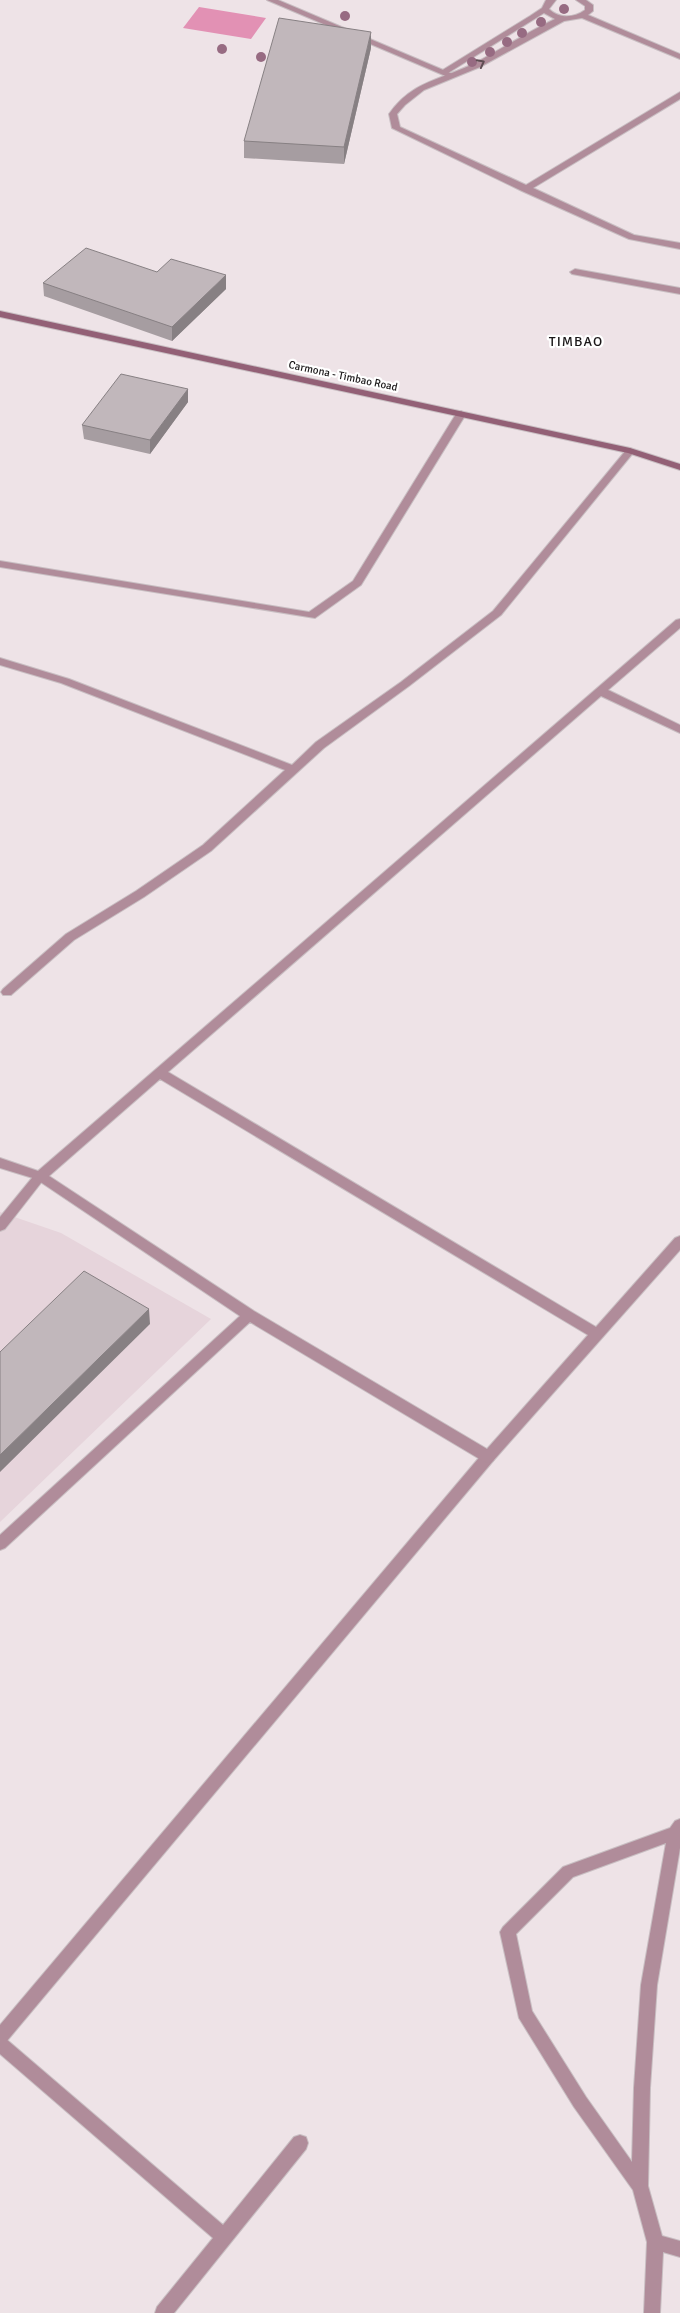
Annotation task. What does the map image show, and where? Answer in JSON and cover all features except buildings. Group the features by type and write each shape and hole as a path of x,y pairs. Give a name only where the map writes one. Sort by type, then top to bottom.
{"main road":[{"name":"Carmona - Timbao Road","path":"0,314 630,451 680,466"}],"street":[{"path":"270,0 448,73 476,66 562,19 584,16 680,57"},
{"path":"580,0 589,5"},
{"path":"589,5 599,0"},
{"path":"562,19 554,17 548,3 533,18 448,73 402,99 393,114 396,128 632,237 680,246"},
{"path":"584,16 589,11 589,5"},
{"path":"525,189 680,95"},
{"path":"575,272 680,291"},
{"path":"0,564 312,616 357,584 461,414"},
{"path":"7,992 70,937 140,894 207,848 320,745 405,684 497,614 630,451"},
{"path":"0,1226 40,1176 680,622"},
{"path":"0,660 64,681 292,769"},
{"path":"600,691 680,729"},
{"path":"159,1073 597,1334"},
{"path":"0,1163 40,1176 249,1315 488,1457"},
{"path":"0,2038 488,1457 680,1242"},
{"path":"0,1544 249,1315"},
{"path":"652,2313 655,2242 640,2186 642,2088 649,1985 678,1830"},
{"path":"640,2186 580,2102 524,2013 508,1932 568,1872 678,1830"},
{"path":"0,2044 225,2238"},
{"path":"163,2313 300,2143"},
{"path":"655,2242 680,2249"}],"shaded area":[{"path":"199,7 266,18 251,39 183,28"},
{"path":"0,1212 61,1233 211,1319 0,1522"}],"district":[{"name":"TIMBAO","path":"576,341"}]}
